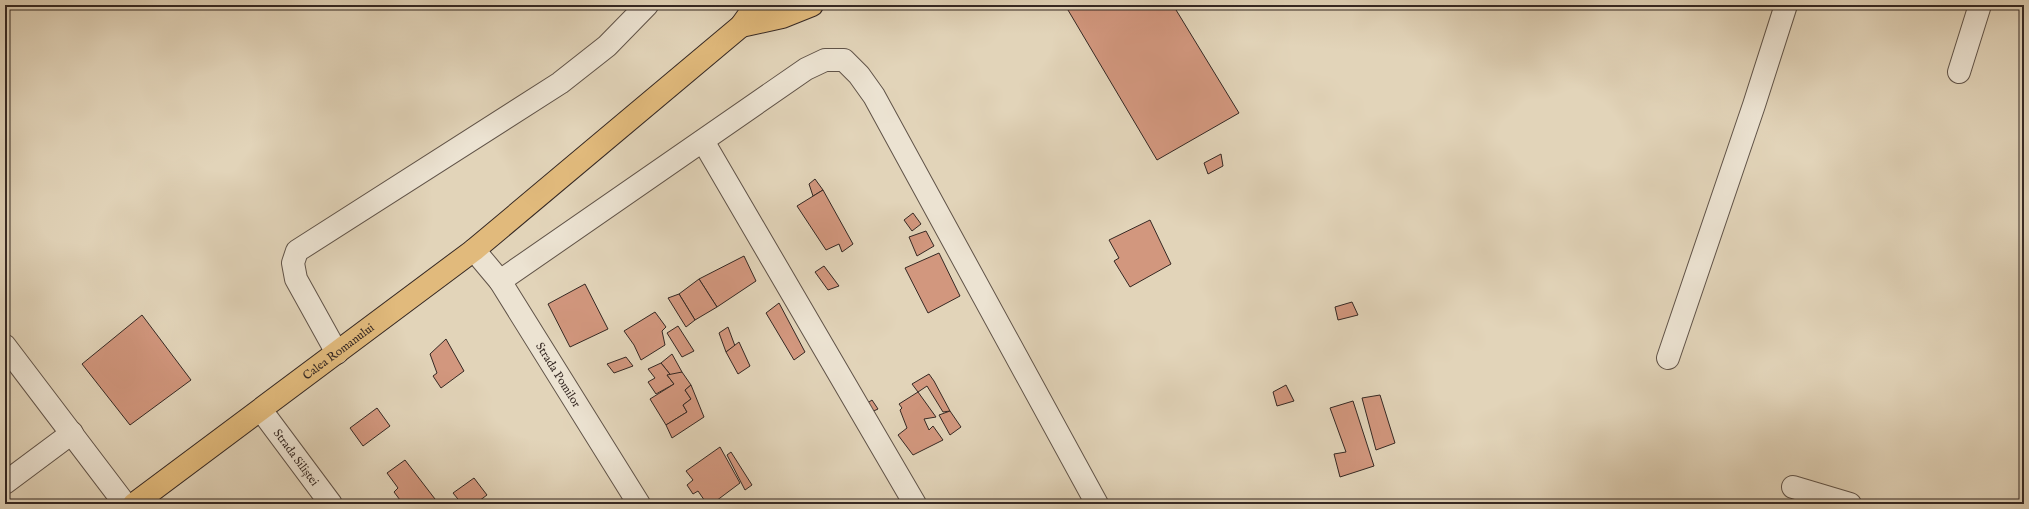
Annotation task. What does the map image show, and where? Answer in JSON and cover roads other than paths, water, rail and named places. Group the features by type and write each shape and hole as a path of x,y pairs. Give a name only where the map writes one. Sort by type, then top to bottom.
{"main road":[{"path":"741,26 756,5"},
{"path":"741,26 782,17 812,5"},
{"name":"Calea Romanului","path":"134,504 474,250 741,26"}],"street":[{"path":"337,353 296,279 293,263 297,250 560,83 607,46 648,5"},
{"path":"1668,358 1754,105 1786,5"},
{"path":"1959,72 1980,5"},
{"path":"500,281 806,68 825,60 844,60 859,75 874,96 1097,504"},
{"path":"703,141 915,504"},
{"name":"Strada Pomilor","path":"474,250 500,281 639,504"},
{"path":"5,346 125,504"},
{"name":"Strada Siliștei","path":"261,410 331,504"},
{"path":"5,483 72,433"},
{"path":"1793,487 1850,504"}]}
